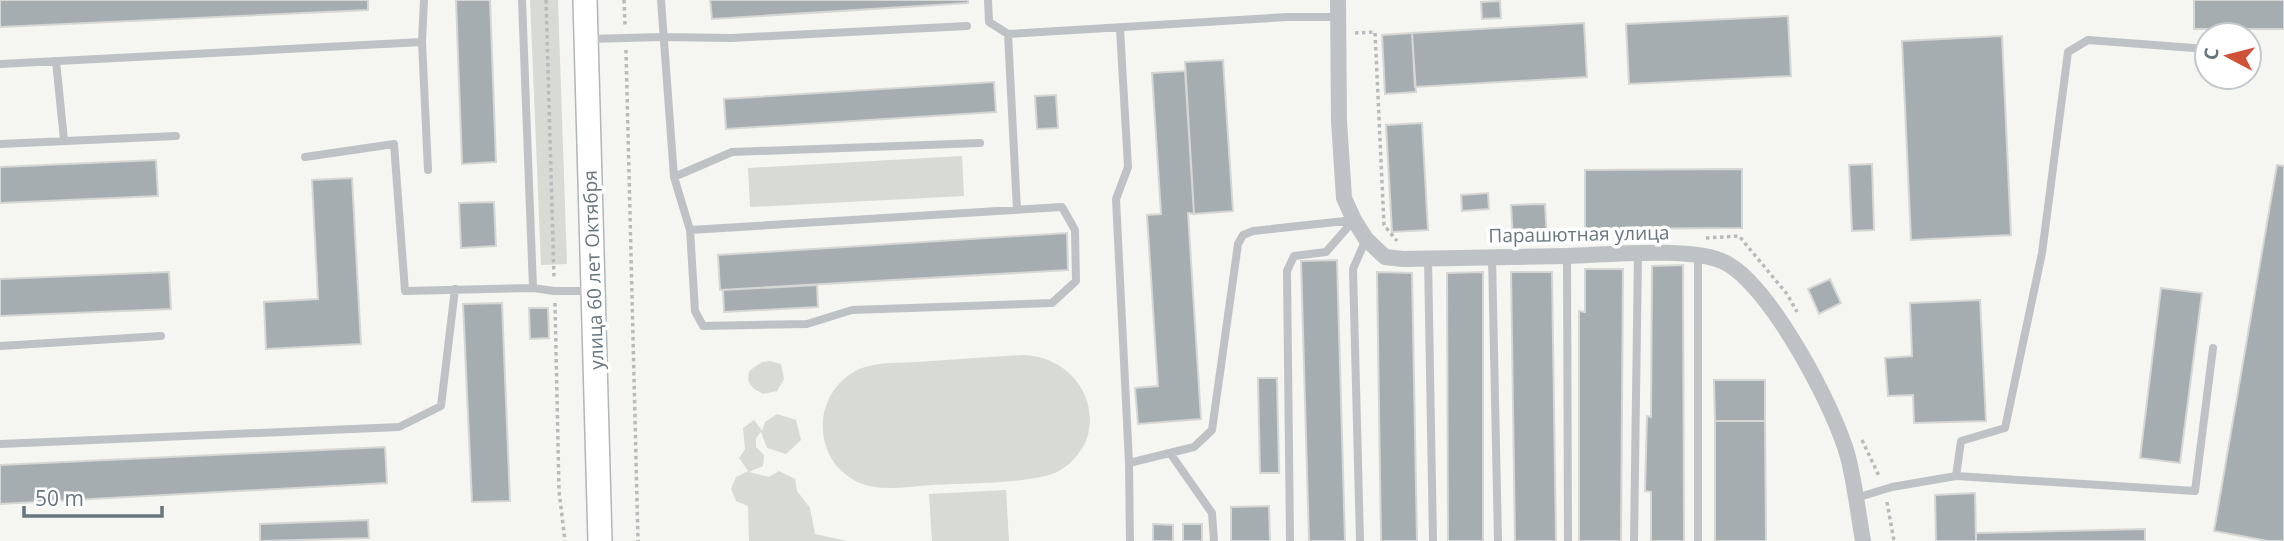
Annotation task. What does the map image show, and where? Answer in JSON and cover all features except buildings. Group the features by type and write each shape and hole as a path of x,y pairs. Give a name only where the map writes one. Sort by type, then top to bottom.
{"main road":[{"name":"улица 60 лет Октября","path":"585,0 600,541"}],"street":[{"name":"Парашютная улица","path":"1338,0 1339,121 1344,198 1353,220 1366,239 1385,257 1638,254 1698,255 1725,262 1754,285 1799,351 1835,416 1849,458 1863,541"}],"lane":[{"path":"424,0 422,42 428,170"},
{"path":"522,0 533,288"},
{"path":"661,0 674,177 691,230 695,311 703,326 807,324 852,310 1052,303 1076,281 1075,230 1062,207 691,230"},
{"path":"988,0 989,22 1008,34 1288,17 1337,17"},
{"path":"586,39 732,38 967,26"},
{"path":"1119,29 1128,167 1116,199 1129,463 1130,541"},
{"path":"1008,34 1017,210"},
{"path":"1956,476 1961,440 2005,428 2042,253 2068,52 2088,40 2193,48"},
{"path":"0,64 422,42"},
{"path":"56,61 64,140"},
{"path":"0,144 176,136"},
{"path":"674,177 733,152 980,143"},
{"path":"305,157 394,144 405,291 533,288 594,291"},
{"path":"1129,463 1194,447 1213,430 1238,244 1243,235 1252,230 1353,220"},
{"path":"1290,541 1287,271 1294,256 1326,252 1353,220"},
{"path":"1360,541 1353,269 1366,239"},
{"path":"1634,541 1638,254"},
{"path":"1698,255 1698,541"},
{"path":"1492,256 1498,541"},
{"path":"1567,256 1567,541"},
{"path":"1428,258 1433,541"},
{"path":"0,444 398,427 441,406 455,289"},
{"path":"0,346 161,336"},
{"path":"1856,498 1892,487 1956,476 2194,491 2213,348"},
{"path":"1170,453 1212,513 1214,541"}],"path":[{"path":"545,0 559,491 565,541"},
{"path":"624,0 638,541"}],"shaded area":[{"path":"530,0 558,0 567,264 541,265"},
{"path":"962,156 964,196 750,207 748,168"},
{"path":"1024,355 1047,359 1065,370 1079,384 1087,402 1090,421 1086,439 1076,457 1059,471 1016,481 881,488 860,483 847,476 829,454 824,441 824,415 834,391 852,373 884,363"},
{"path":"762,362 781,364 784,379 777,391 763,394 751,386 748,380 749,371"},
{"path":"777,414 796,420 801,440 786,454 767,448 761,432 756,438 756,447 764,455 763,466 749,472 769,477 779,471 795,479 797,491 810,508 815,534 847,541 749,541 748,506 736,501 731,489 736,477 748,471 739,458 745,449 743,428 754,420 762,431 765,422"},
{"path":"1006,490 1009,541 932,541 929,494"}]}
